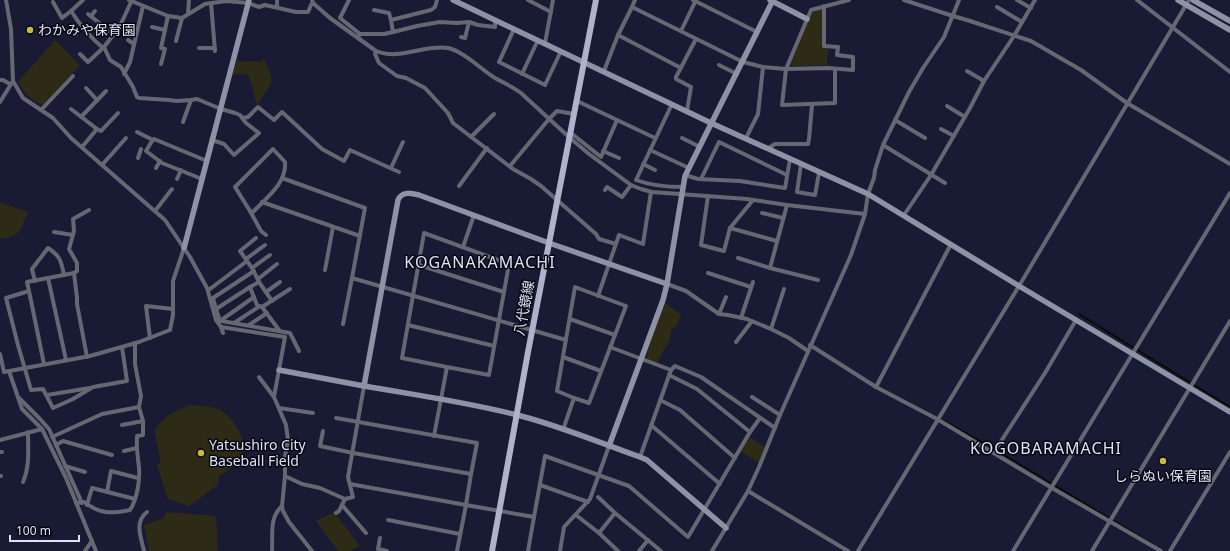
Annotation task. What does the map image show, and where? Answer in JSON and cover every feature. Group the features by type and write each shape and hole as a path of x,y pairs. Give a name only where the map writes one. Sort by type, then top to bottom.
{"main road":[{"name":"八代鏡線","path":"492,551 532,330 596,0"}],"street":[{"path":"0,102 12,82 11,29 6,0"},
{"path":"53,2 62,18 83,0"},
{"path":"80,54 88,62 104,48 120,26 131,0 168,16 182,18"},
{"path":"188,14 189,0"},
{"path":"277,0 277,7"},
{"path":"349,0 340,18 376,51 382,54 396,55 443,48 456,51 513,87 548,119 601,157 618,120"},
{"path":"391,20 431,10 435,7 437,0"},
{"path":"453,0 711,123 868,194 1076,320 1192,385 1230,412"},
{"path":"528,0 551,12"},
{"path":"545,43 553,0"},
{"path":"604,71 618,35 635,0"},
{"path":"681,31 695,0 758,32"},
{"path":"836,69 835,103 782,105 786,69 811,10 849,0"},
{"path":"904,0 1031,41 1081,70 1127,103 1230,164"},
{"path":"712,551 748,491 851,255 883,145 923,68 944,37 959,0"},
{"path":"1017,0 1030,8"},
{"path":"904,216 931,175 984,81 1014,36 1035,0"},
{"path":"1138,0 1230,72"},
{"path":"1178,0 1187,2 1230,30"},
{"path":"1193,0 1230,22"},
{"path":"176,41 182,18 205,4 226,1 248,2 258,7 265,5 296,12 308,12 310,5 313,2 330,18 359,36 384,34 440,22 469,22 478,25 495,27 496,20"},
{"path":"560,551 564,527 590,499 663,300 683,187 689,168 758,32 772,1 807,18"},
{"path":"0,354 4,372 87,357 135,343 170,330 173,315 173,281 184,248 248,2"},
{"path":"858,551 1019,286 1187,2"},
{"path":"199,48 215,49 211,3"},
{"path":"124,74 130,62 143,6"},
{"path":"632,7 743,62 763,67 786,69 853,70 853,57 837,55 838,47 824,46 824,6"},
{"path":"997,7 1022,22"},
{"path":"374,10 389,13 393,32"},
{"path":"71,11 94,40 104,48 110,60 121,67 137,97 177,101 196,99 220,109 236,113 258,134 234,155 224,144 212,140"},
{"path":"95,11 90,15 114,35"},
{"path":"161,64 165,49 161,48 168,16"},
{"path":"465,38 469,22"},
{"path":"152,27 164,30"},
{"path":"514,29 499,62 545,85 561,51"},
{"path":"618,35 681,68"},
{"path":"687,111 690,87 676,79 676,77 696,39"},
{"path":"128,40 134,44"},
{"path":"522,74 538,40"},
{"path":"376,51 375,54 379,63 397,76 406,78 425,88 448,113 453,123 510,166 531,178 596,234 599,239 616,244"},
{"path":"719,65 737,74"},
{"path":"746,138 758,114 763,67"},
{"path":"967,71 984,81"},
{"path":"41,110 73,76"},
{"path":"0,80 12,82 23,98 53,118 71,138 166,220 214,298 218,320"},
{"path":"86,88 98,100"},
{"path":"81,117 106,91"},
{"path":"183,122 191,100"},
{"path":"576,101 655,138"},
{"path":"672,104 636,180 659,186 683,187"},
{"path":"767,149 775,144 808,144 812,104"},
{"path":"947,106 965,117"},
{"path":"242,118 248,117 258,107 274,120 282,112 322,149 344,161 350,150 399,172"},
{"path":"71,109 101,131 118,113"},
{"path":"510,166 557,110 574,114"},
{"path":"471,137 494,114"},
{"path":"895,120 925,138"},
{"path":"82,147 97,129"},
{"path":"941,129 954,136"},
{"path":"137,132 153,140 154,139 207,161"},
{"path":"570,135 631,185 651,192 753,200 864,214"},
{"path":"102,165 126,138"},
{"path":"682,138 700,147"},
{"path":"146,151 153,140"},
{"path":"391,168 403,142"},
{"path":"701,179 719,142 787,175"},
{"path":"883,145 945,183"},
{"path":"138,158 140,148 160,161 202,179"},
{"path":"459,186 487,148"},
{"path":"250,211 253,212 278,187 282,178 286,162 273,149 235,187 261,231 266,235"},
{"path":"650,150 689,168"},
{"path":"603,151 619,158"},
{"path":"686,176 701,179 740,181 786,188 790,159"},
{"path":"156,168 160,161"},
{"path":"643,164 655,170"},
{"path":"801,164 797,192 815,195 819,173"},
{"path":"177,179 181,170"},
{"path":"282,178 365,208 343,324"},
{"path":"605,190 607,187 622,197 631,185"},
{"path":"155,211 172,189"},
{"path":"598,296 619,235 643,244 651,192"},
{"path":"285,476 302,484 320,488 345,499 353,497 348,477 352,453 397,208 400,196 405,193 419,195 686,291 719,314 752,321 771,329 789,338 808,352"},
{"path":"1013,551 1230,193"},
{"path":"708,196 701,245 724,251 730,228 753,200"},
{"path":"262,202 360,236"},
{"path":"770,268 787,205"},
{"path":"87,357 76,304 77,298 74,273 77,271 77,263 69,249 74,231 73,219 89,210"},
{"path":"762,213 783,218"},
{"path":"463,247 474,215"},
{"path":"325,270 333,227"},
{"path":"730,228 777,242"},
{"path":"54,232 63,231 73,235"},
{"path":"424,233 510,264 489,375 402,358 419,265 424,233"},
{"path":"256,238 240,251 272,301"},
{"path":"876,387 951,244"},
{"path":"209,290 265,246"},
{"path":"36,281 32,269 48,248 57,254 62,265 64,275"},
{"path":"214,298 253,270 270,255"},
{"path":"738,258 818,280"},
{"path":"216,308 250,287 277,264"},
{"path":"419,265 504,292"},
{"path":"44,364 27,282 74,273"},
{"path":"708,273 751,287"},
{"path":"48,278 66,360"},
{"path":"352,278 566,340"},
{"path":"266,292 280,282"},
{"path":"741,318 752,282"},
{"path":"250,287 257,305 267,313 279,330"},
{"path":"575,287 626,306 589,403 557,392 570,319 575,287"},
{"path":"234,323 290,289"},
{"path":"771,329 784,289"},
{"path":"209,290 223,333"},
{"path":"29,291 6,298 24,369 31,390 43,389 53,408 93,387"},
{"path":"218,320 254,297"},
{"path":"719,314 726,297"},
{"path":"150,338 146,306 173,309"},
{"path":"249,326 267,313"},
{"path":"570,319 615,335"},
{"path":"218,320 290,333 299,350"},
{"path":"996,449 1045,373 1076,320"},
{"path":"736,342 752,321"},
{"path":"1092,551 1230,322"},
{"path":"408,325 494,346"},
{"path":"221,327 285,338 274,397"},
{"path":"76,503 84,502 101,512 109,513 130,510 135,499 139,468 136,436 143,434 143,421 139,407 142,396 135,364 135,343"},
{"path":"810,346 876,387 937,419 1111,519 1161,551"},
{"path":"46,395 127,381 122,347"},
{"path":"610,347 670,372 697,389 750,432"},
{"path":"563,357 601,371"},
{"path":"640,457 670,372 675,366 701,377 775,428"},
{"path":"434,436 447,367"},
{"path":"279,370 440,399 517,415 609,446 647,460 726,528"},
{"path":"9,371 22,408 42,429 66,478 96,551"},
{"path":"259,377 274,397 286,425 288,440 285,457 283,511 289,522 312,551"},
{"path":"18,397 49,429 82,503"},
{"path":"752,397 780,415"},
{"path":"563,430 574,398"},
{"path":"660,400 680,410 735,458"},
{"path":"52,437 102,414 139,407"},
{"path":"279,408 314,413"},
{"path":"336,418 477,443 457,551"},
{"path":"528,551 545,456 629,486 688,536 750,432 760,418"},
{"path":"122,425 143,421"},
{"path":"651,425 720,484"},
{"path":"0,440 42,429"},
{"path":"323,431 320,446 471,474"},
{"path":"23,482 27,474 28,432"},
{"path":"56,445 63,441 112,455"},
{"path":"124,450 137,448"},
{"path":"1170,551 1230,452"},
{"path":"65,466 85,472"},
{"path":"107,492 111,470 138,478"},
{"path":"350,484 534,517"},
{"path":"540,485 588,502"},
{"path":"87,505 92,488 135,499"},
{"path":"748,491 848,551"},
{"path":"598,497 661,551"},
{"path":"336,513 339,511 345,499"},
{"path":"342,505 366,533"},
{"path":"272,551 273,518 282,506"},
{"path":"144,551 139,527 142,516 147,512"},
{"path":"598,533 615,513"},
{"path":"576,515 618,551"},
{"path":"388,520 460,534"},
{"path":"380,538 378,549 387,551"},
{"path":"639,551 648,540"},
{"path":"84,551 92,541"}],"shaded area":[{"path":"822,9 823,48 828,49 827,65 790,66 812,12"},
{"path":"55,40 80,65 43,105 28,96 18,82"},
{"path":"264,59 270,74 271,84 257,105 249,76 247,74 232,75 237,61 260,62"},
{"path":"0,202 28,212 19,232 10,237 0,238"},
{"path":"664,302 681,315 677,325 671,330 670,339 657,363 646,359 651,340 650,336"},
{"name":"Yatsushiro City Baseball Field","path":"190,405 213,408 220,410 227,415 240,432 243,448 242,461 219,476 218,485 189,506 168,499 157,465 161,463 155,429 171,414"},
{"path":"749,437 765,447 759,463 741,451"},
{"path":"166,512 216,516 218,551 149,551 144,525 164,518"},
{"path":"334,512 360,546 350,551 338,551 316,521"}],"waterway":[{"path":"1079,314 1230,407"},
{"path":"941,419 996,450 1154,545"}],"place":[{"name":"わかみや保育園","path":"30,30"},
{"name":"Yatsushiro City Baseball Field","path":"201,453"},
{"name":"しらぬい保育園","path":"1163,461"}],"district":[{"name":"KOGANAKAMACHI","path":"480,262"},
{"name":"KOGOBARAMACHI","path":"1046,448"}]}
